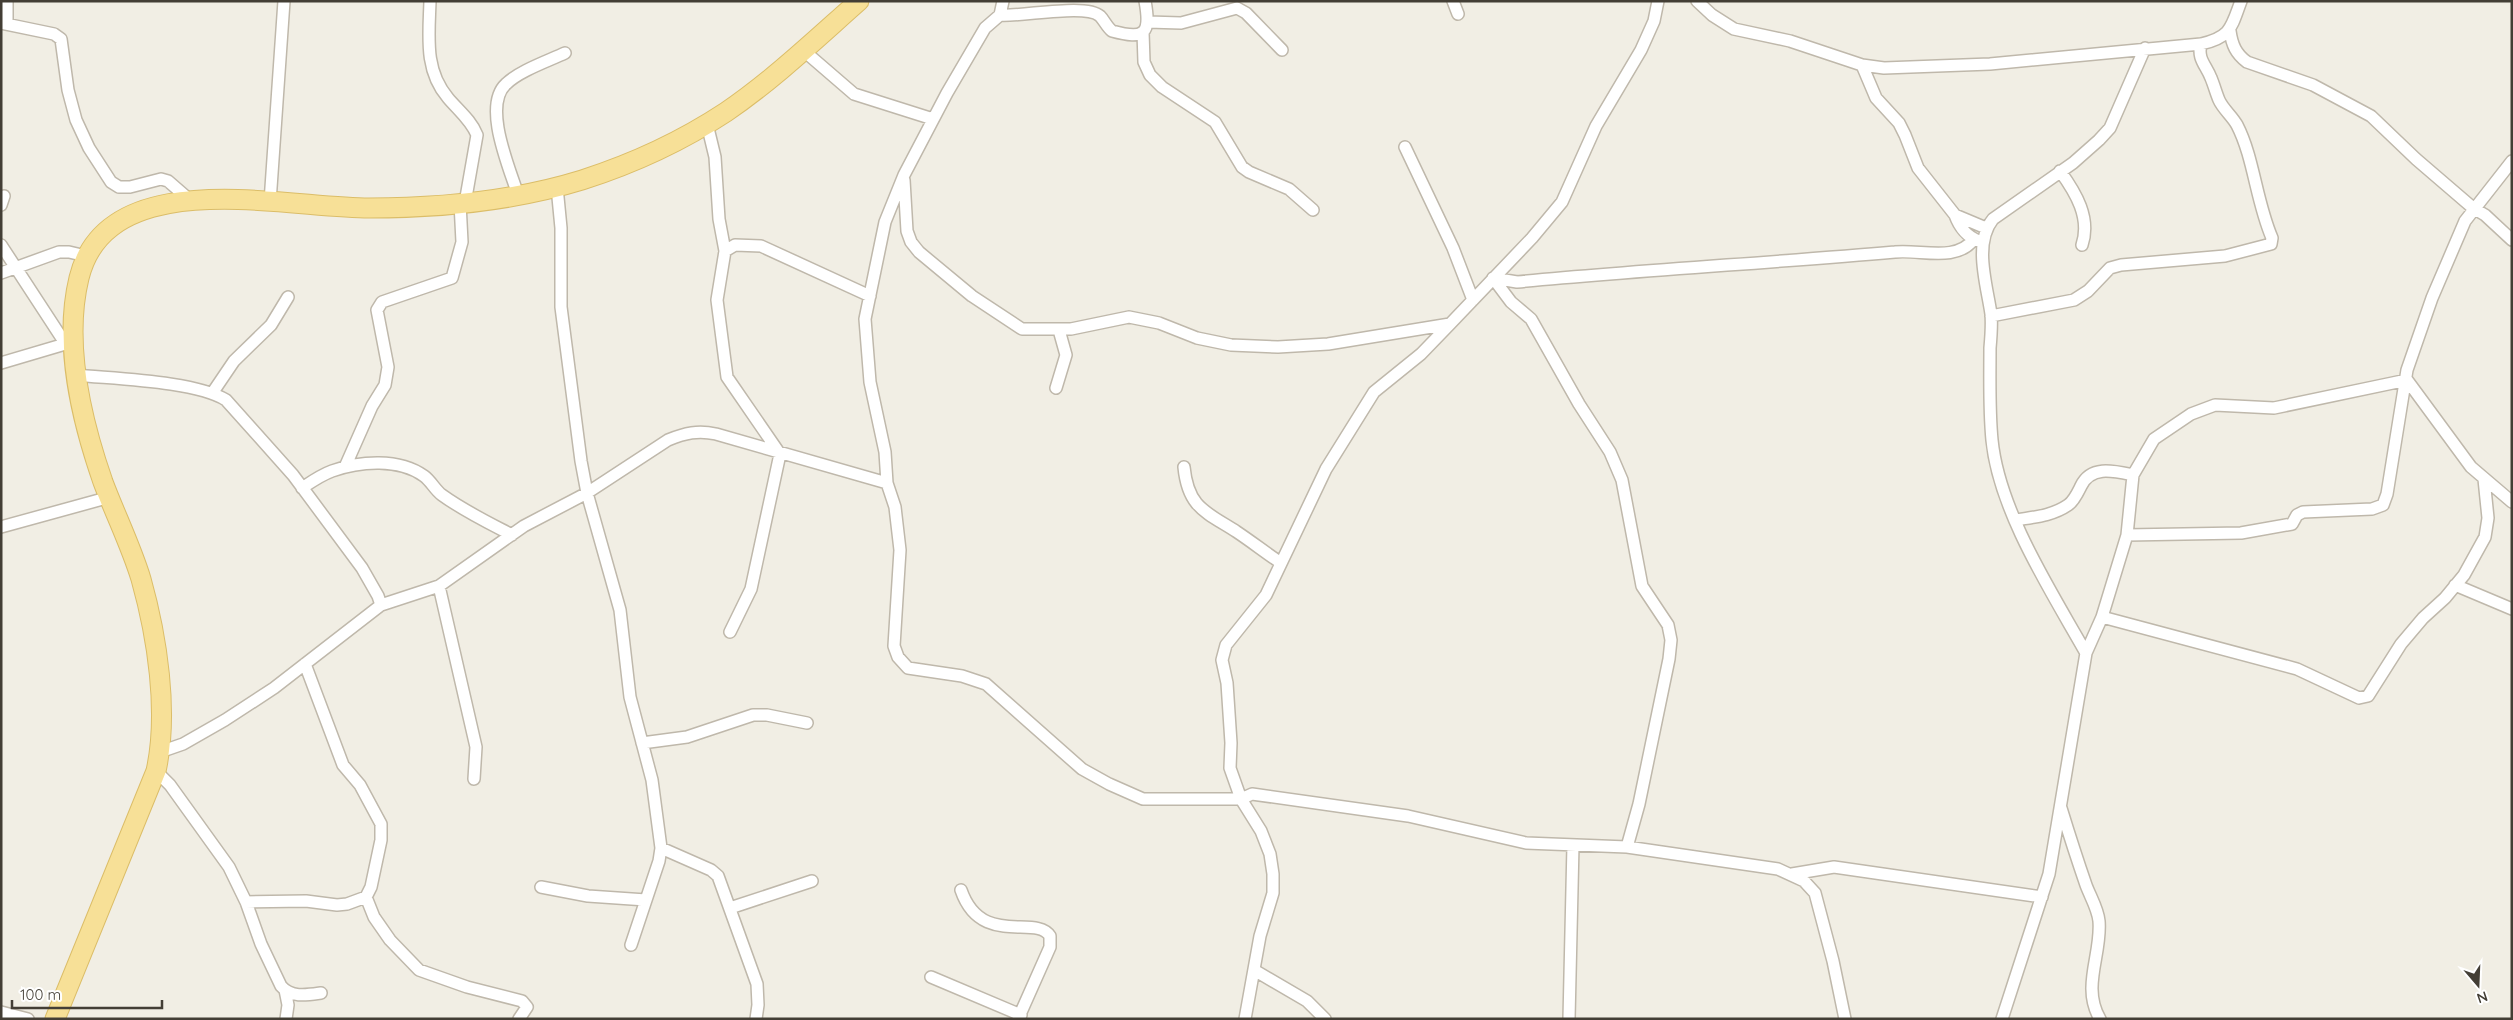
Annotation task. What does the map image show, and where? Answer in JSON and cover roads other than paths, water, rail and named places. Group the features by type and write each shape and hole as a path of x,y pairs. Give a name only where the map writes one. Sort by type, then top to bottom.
{"main road":[{"path":"55,1019 156,771 160,752 159,679 148,610 135,563 90,439 70,342 79,278 86,256 96,241 112,224 133,213 158,204 218,200 368,208 463,203 558,187 620,166 661,148 707,124 758,88 860,1"}],"street":[{"path":"7,1 4,23 54,34 61,39 68,90 76,120 89,148 111,182 119,187 130,187 162,179 168,181 191,202"},
{"path":"270,202 284,1"},
{"path":"346,467 372,406 385,385 388,367 377,310 378,305 452,278 462,242 463,203 477,135 473,125 442,91 429,63 430,1"},
{"path":"1003,1 1000,15 985,28 933,119 904,175 885,222 865,320 870,382 885,452 887,483 895,506 900,550 894,646 898,657 908,668 962,676 986,684 1082,769 1143,799 1241,799 1252,794 1408,816 1526,843 1627,847 1778,869 1792,874 1804,881 1815,893 1833,961 1844,1019"},
{"path":"1144,1 1146,27 1144,62 1150,75 1162,86 1214,122 1242,167 1249,172 1289,189 1313,210"},
{"path":"1453,1 1458,14"},
{"path":"1245,1019 1260,936 1273,893 1273,874 1270,854 1261,831 1241,799 1230,768 1231,735 1227,683 1222,660 1226,645 1266,595 1326,469 1374,392 1421,354 1532,238 1562,202 1596,126 1641,50 1654,21 1658,1"},
{"path":"1697,1 1712,15 1734,29 1790,41 1862,65 1884,68 1990,64 2201,44 2217,40 2230,32"},
{"path":"2241,1 2230,32 2233,46 2239,57 2263,68 2313,85 2371,116 2416,159 2473,208 2485,215 2512,240"},
{"path":"1000,15 1016,17 1052,11 1090,10 1099,16 1112,31 1135,35 1146,27 1181,23 1237,8 1246,13 1282,50"},
{"path":"1991,316 2074,300 2088,290 2110,268 2121,265 2225,256 2271,244 2272,238 2258,198 2246,144 2235,122 2219,101 2210,76 2202,64 2199,52 2201,44"},
{"path":"1493,278 1517,282 1813,257 1904,251 1927,254 1950,252 1968,247 1978,241 1986,228 2003,210 2073,163 2110,128 2145,48"},
{"path":"802,50 854,94 933,119"},
{"path":"518,195 499,133 496,110 499,94 506,84 565,53"},
{"path":"1862,65 1876,98 1899,123 1906,135 1918,168 1955,214 1958,223 1978,241 1991,316 1989,398 1996,469 2028,546 2086,654"},
{"path":"707,124 715,157 719,219 724,251 718,300 727,377 780,454 751,589 730,632"},
{"path":"1405,147 1453,248 1474,300"},
{"path":"2127,535 2241,534 2292,524 2297,516 2303,512 2372,509 2383,505 2407,380 2407,370 2432,298 2465,221 2473,208 2512,161"},
{"path":"2060,171 2071,186 2085,218 2085,235 2082,245"},
{"path":"904,175 907,231 911,242 919,252 972,296 1022,329 1059,330 1130,317 1159,323 1197,338 1231,345 1278,347 1328,344 1450,324"},
{"path":"558,187 562,307 587,493 620,610 630,697 652,780 661,848 659,861 631,945"},
{"path":"1955,214 1986,228"},
{"path":"1,245 70,342 1,363"},
{"path":"724,251 736,245 760,246 870,296"},
{"path":"1,273 60,252 86,256"},
{"path":"1493,278 1511,302 1531,319 1579,404 1610,452 1622,480 1642,586 1668,625 1671,640 1669,659 1639,804 1627,847"},
{"path":"213,392 234,361 271,326 288,297"},
{"path":"1056,388 1066,355 1059,330"},
{"path":"76,375 151,382 213,392 226,400 302,488 362,568 381,605"},
{"path":"2002,1019 2049,874 2086,654 2102,617 2127,535 2133,475 2154,439 2191,414 2215,404 2274,408 2407,380"},
{"path":"2407,380 2471,467 2512,502"},
{"path":"160,752 184,744 274,688 381,605 439,586 524,526 587,493 668,440 682,434 701,431 887,483"},
{"path":"302,488 330,471 346,467 373,462 402,466 425,476 441,494 469,512 512,535"},
{"path":"1184,467 1185,483 1195,503 1211,518 1236,531 1281,563"},
{"path":"2016,520 2050,515 2070,504 2084,480 2097,471 2133,475"},
{"path":"2102,617 2297,669 2359,698 2368,696 2401,644 2455,585 2485,537 2488,518 2484,479"},
{"path":"1,527 110,497"},
{"path":"2455,585 2512,609"},
{"path":"439,586 476,747 474,779"},
{"path":"246,902 306,901 347,904 366,897 371,887 380,840 381,824 360,785 343,765 305,664"},
{"path":"642,743 687,737 753,715 807,723"},
{"path":"156,771 170,785 229,867 246,902 261,944 285,990 288,1005 286,1019"},
{"path":"2060,806 2098,913 2099,934 2092,977 2092,996 2100,1019"},
{"path":"1569,1019 1573,845"},
{"path":"661,848 712,870 724,888 757,984 758,1005 756,1019"},
{"path":"1792,874 1834,867 2042,897"},
{"path":"730,908 812,881"},
{"path":"541,887 588,896 646,900"},
{"path":"931,976 1019,1017 1050,948 1050,936 1041,930 987,923 974,914 965,903 961,890"},
{"path":"366,897 374,917 390,940 419,970 467,987 522,1001 527,1007 519,1019"},
{"path":"1254,970 1307,1001 1326,1019"},
{"path":"285,990 306,996 321,993"},
{"path":"1,1012 28,1019"}]}
